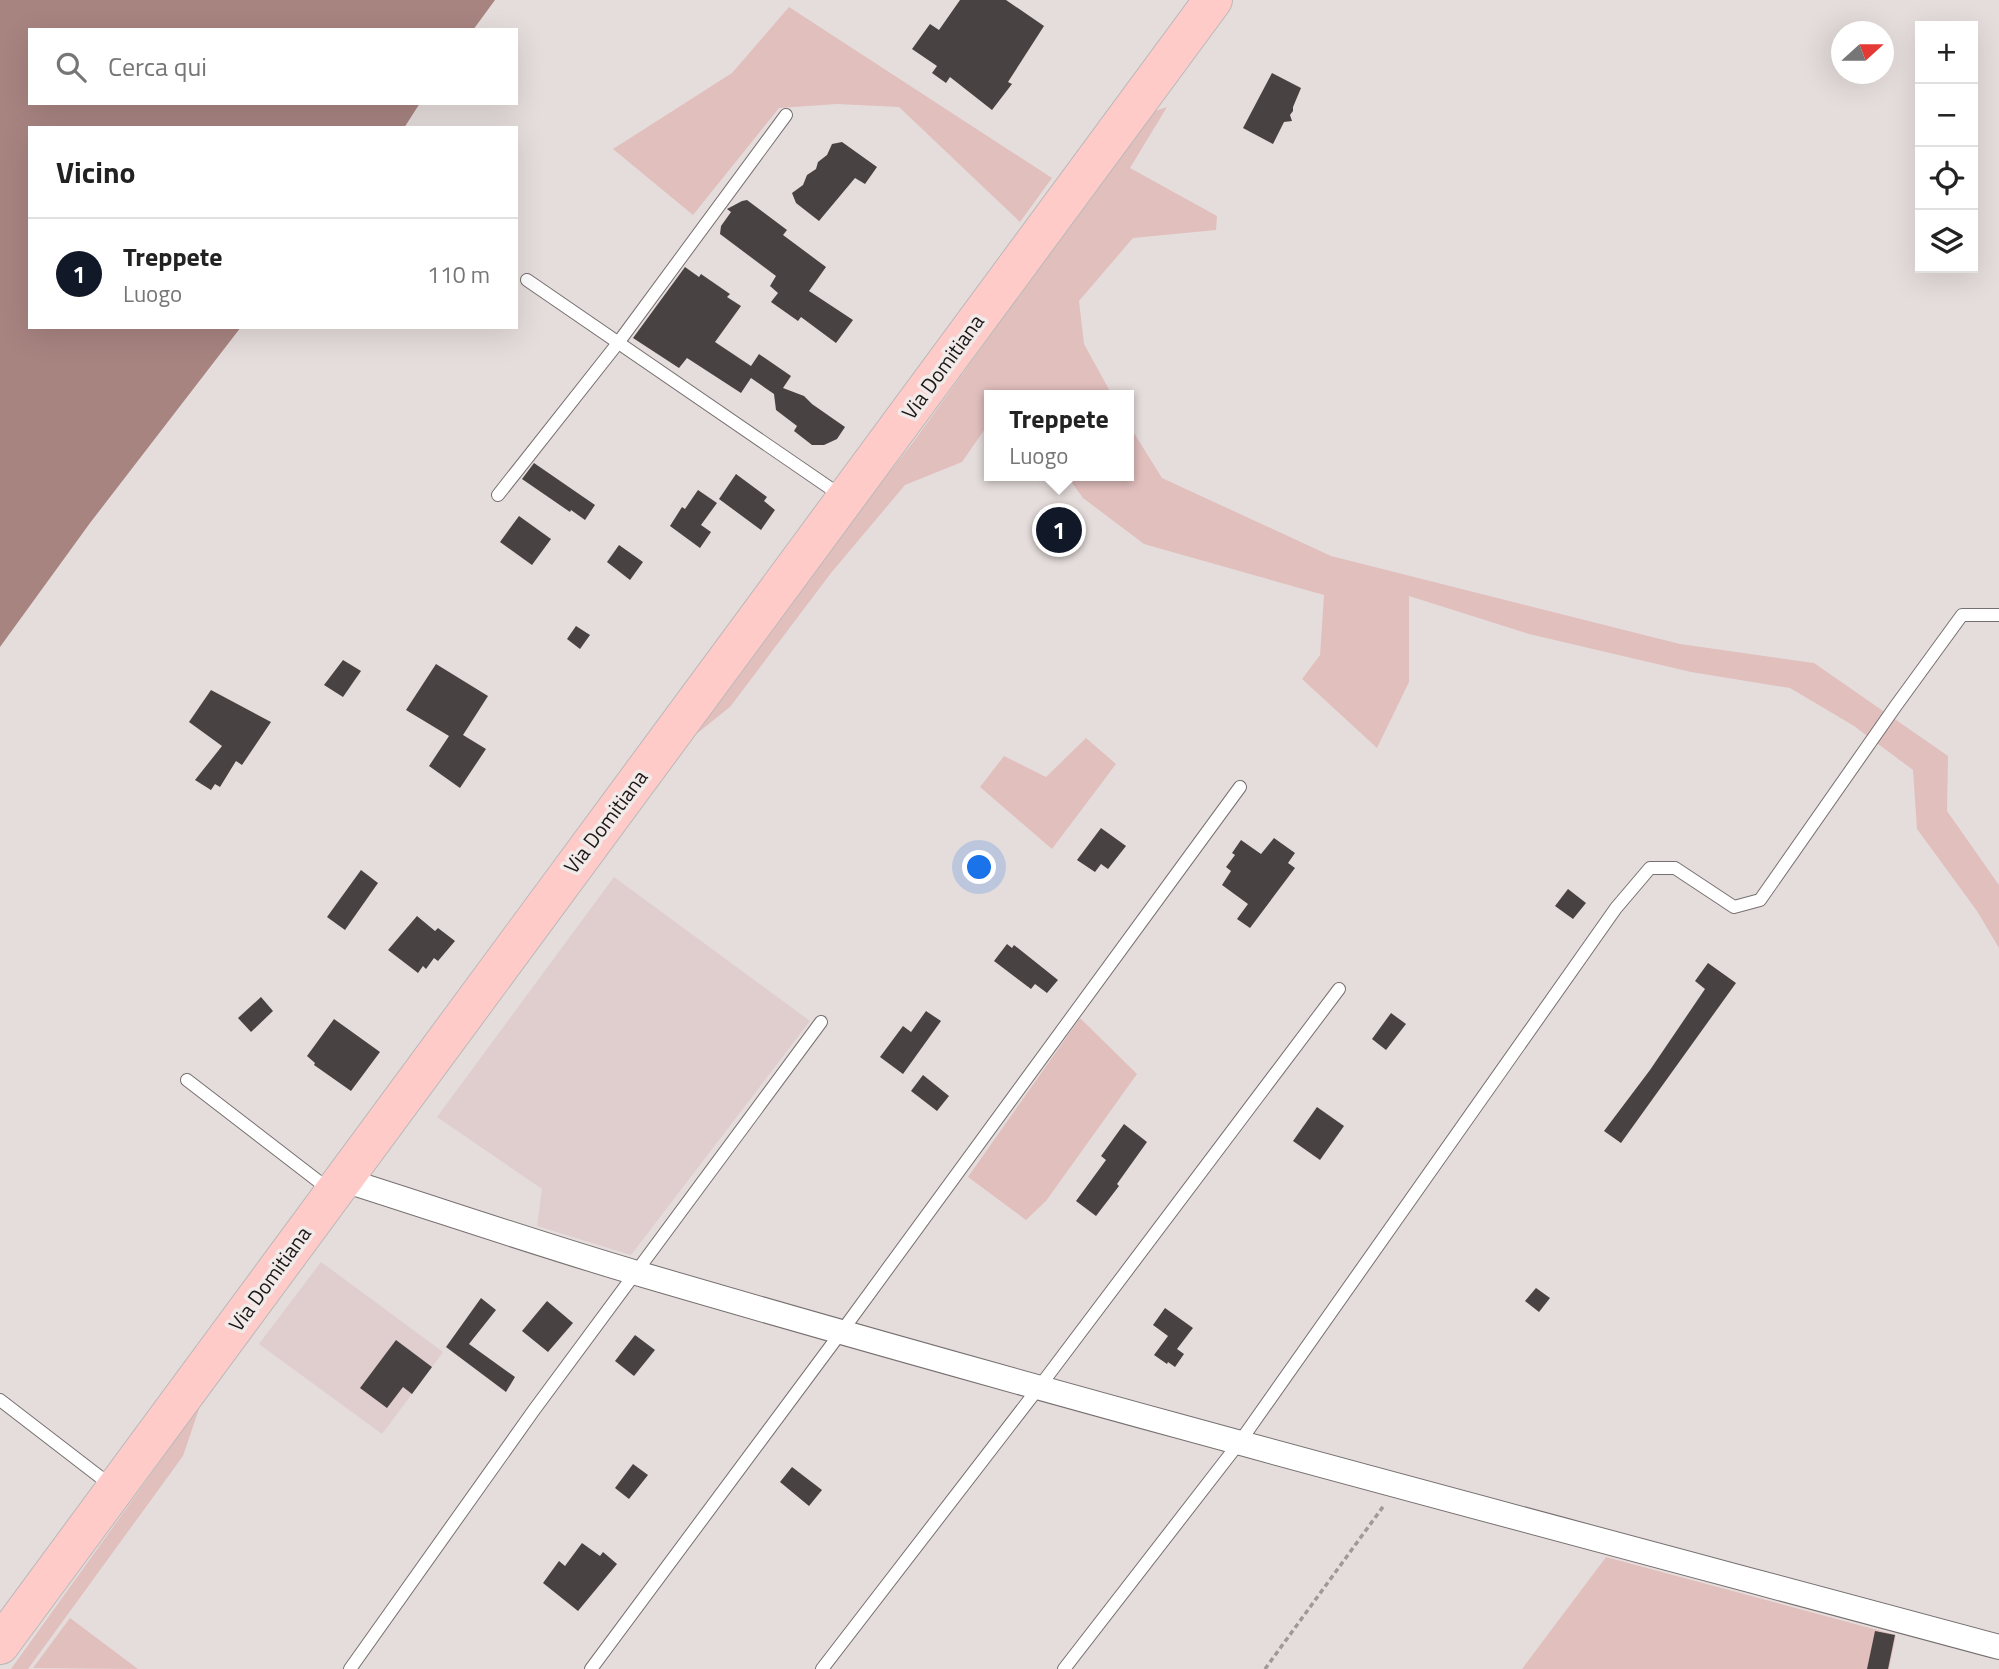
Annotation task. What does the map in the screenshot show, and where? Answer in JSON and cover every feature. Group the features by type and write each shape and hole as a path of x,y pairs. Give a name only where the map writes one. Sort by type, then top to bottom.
{"main road":[{"name":"Via Domitiana","path":"0,1645 1213,0"}],"street":[{"path":"339,1187 1239,1443 1999,1647"}],"lane":[{"path":"498,495 618,343 786,115"},
{"path":"527,280 846,499"},
{"path":"1064,1669 1239,1443 1616,908 1650,868 1675,868 1734,907 1760,900 1962,615 1999,615"},
{"path":"591,1669 1240,787"},
{"path":"822,1669 1040,1387 1339,989"},
{"path":"350,1669 511,1443 821,1022"},
{"path":"187,1080 339,1187"},
{"path":"0,1400 116,1489"}],"path":[{"path":"1265,1669 1399,1485"}],"shaded area":[{"path":"0,0 495,0 474,28 28,28 28,105 419,105 405,126 28,126 28,329 239,329 90,523 0,647"},
{"path":"789,7 1052,178 1020,222 899,107 837,104 779,108 693,215 613,149 732,73"},
{"path":"1167,107 1130,168 1217,216 1216,230 1133,238 1079,301 1084,344 1109,390 984,390 984,430 962,462 905,485 831,573 730,707 685,743 748,652 914,441 1152,112"},
{"path":"1134,433 1162,478 1331,556 1680,644 1814,663 1948,756 1947,811 1999,885 1999,948 1977,911 1917,829 1913,770 1854,726 1790,688 1691,672 1529,634 1409,596 1409,682 1377,748 1302,679 1320,655 1324,595 1144,544 1083,498 1071,481 1134,481"},
{"path":"1086,738 1116,764 1052,849 980,787 1004,756 1046,777"},
{"path":"614,877 810,1021 631,1255 537,1226 542,1189 437,1117"},
{"path":"1080,1018 1137,1074 1046,1201 1026,1220 968,1177"},
{"path":"321,1262 443,1352 382,1434 259,1344"},
{"path":"200,1406 183,1456 28,1669 11,1669"},
{"path":"1606,1557 1896,1635 1889,1669 1522,1669"},
{"path":"70,1618 138,1669 33,1668"}],"building":[{"path":"960,0 1006,0 1044,26 1008,82 1012,84 992,110 950,77 946,83 932,73 937,66 912,49 930,24 939,30"},
{"path":"1272,73 1301,88 1290,115 1292,121 1284,122 1273,144 1243,128"},
{"path":"842,142 877,167 865,184 855,178 819,221 796,203 792,193 803,185 807,175 816,169 832,144"},
{"path":"747,200 787,230 783,235 826,267 809,291 853,320 836,343 801,317 798,321 771,302 778,293 770,286 776,276 720,234 721,226 731,212 727,209"},
{"path":"685,267 699,277 701,274 730,294 727,297 741,306 715,342 751,366 759,354 791,376 783,388 804,396 845,427 837,439 824,445 812,445 794,431 797,426 776,410 774,394 751,378 741,393 687,358 679,368 633,338"},
{"path":"534,463 595,505 585,520 522,479"},
{"path":"736,474 767,497 764,501 775,510 761,530 719,499"},
{"path":"698,490 717,503 701,525 711,532 700,548 670,526 682,507 685,509"},
{"path":"519,516 551,539 532,565 500,542"},
{"path":"619,545 643,562 630,580 607,562"},
{"path":"576,626 590,635 580,649 567,639"},
{"path":"343,660 361,671 343,697 324,685"},
{"path":"436,664 488,696 463,735 486,749 460,788 429,766 449,736 406,710"},
{"path":"211,690 271,722 242,765 236,761 220,787 215,784 211,790 195,780 222,746 189,722"},
{"path":"1101,828 1126,846 1108,869 1101,864 1095,872 1077,860"},
{"path":"1274,838 1295,853 1288,863 1295,868 1250,928 1237,919 1248,904 1222,885 1231,871 1226,867 1241,840 1261,854"},
{"path":"361,870 378,883 345,930 327,917"},
{"path":"1568,889 1586,903 1573,919 1555,906"},
{"path":"417,916 435,931 438,928 455,941 438,961 434,958 426,969 423,966 418,973 388,950"},
{"path":"1007,944 1012,948 1014,945 1058,980 1047,993 1035,984 1031,989 994,961"},
{"path":"1708,963 1736,983 1621,1143 1604,1131 1650,1070 1705,989 1695,981"},
{"path":"261,997 273,1011 251,1032 238,1018"},
{"path":"926,1011 941,1021 903,1074 880,1057 903,1026 911,1032"},
{"path":"1391,1013 1406,1024 1386,1050 1372,1039"},
{"path":"334,1019 380,1052 351,1091 314,1065 307,1056"},
{"path":"923,1075 949,1096 937,1111 911,1091"},
{"path":"1317,1107 1344,1126 1320,1160 1293,1141"},
{"path":"1124,1124 1147,1142 1096,1216 1076,1201 1106,1160 1101,1156"},
{"path":"1536,1288 1550,1298 1539,1312 1525,1301"},
{"path":"481,1298 496,1310 469,1344 515,1377 506,1392 446,1347"},
{"path":"547,1301 573,1323 548,1352 522,1331"},
{"path":"1165,1308 1193,1328 1177,1349 1184,1354 1175,1367 1154,1355 1168,1336 1153,1325"},
{"path":"635,1335 655,1350 634,1376 615,1361"},
{"path":"396,1340 432,1367 412,1394 403,1387 387,1408 360,1388"},
{"path":"633,1464 648,1475 629,1499 615,1488"},
{"path":"792,1467 822,1490 809,1506 780,1482"},
{"path":"582,1543 600,1556 603,1552 617,1564 578,1611 543,1583 559,1561 565,1566"},
{"path":"1875,1631 1895,1635 1888,1669 1867,1669"}],"place":[{"name":"Treppete","path":"1059,530"}]}
